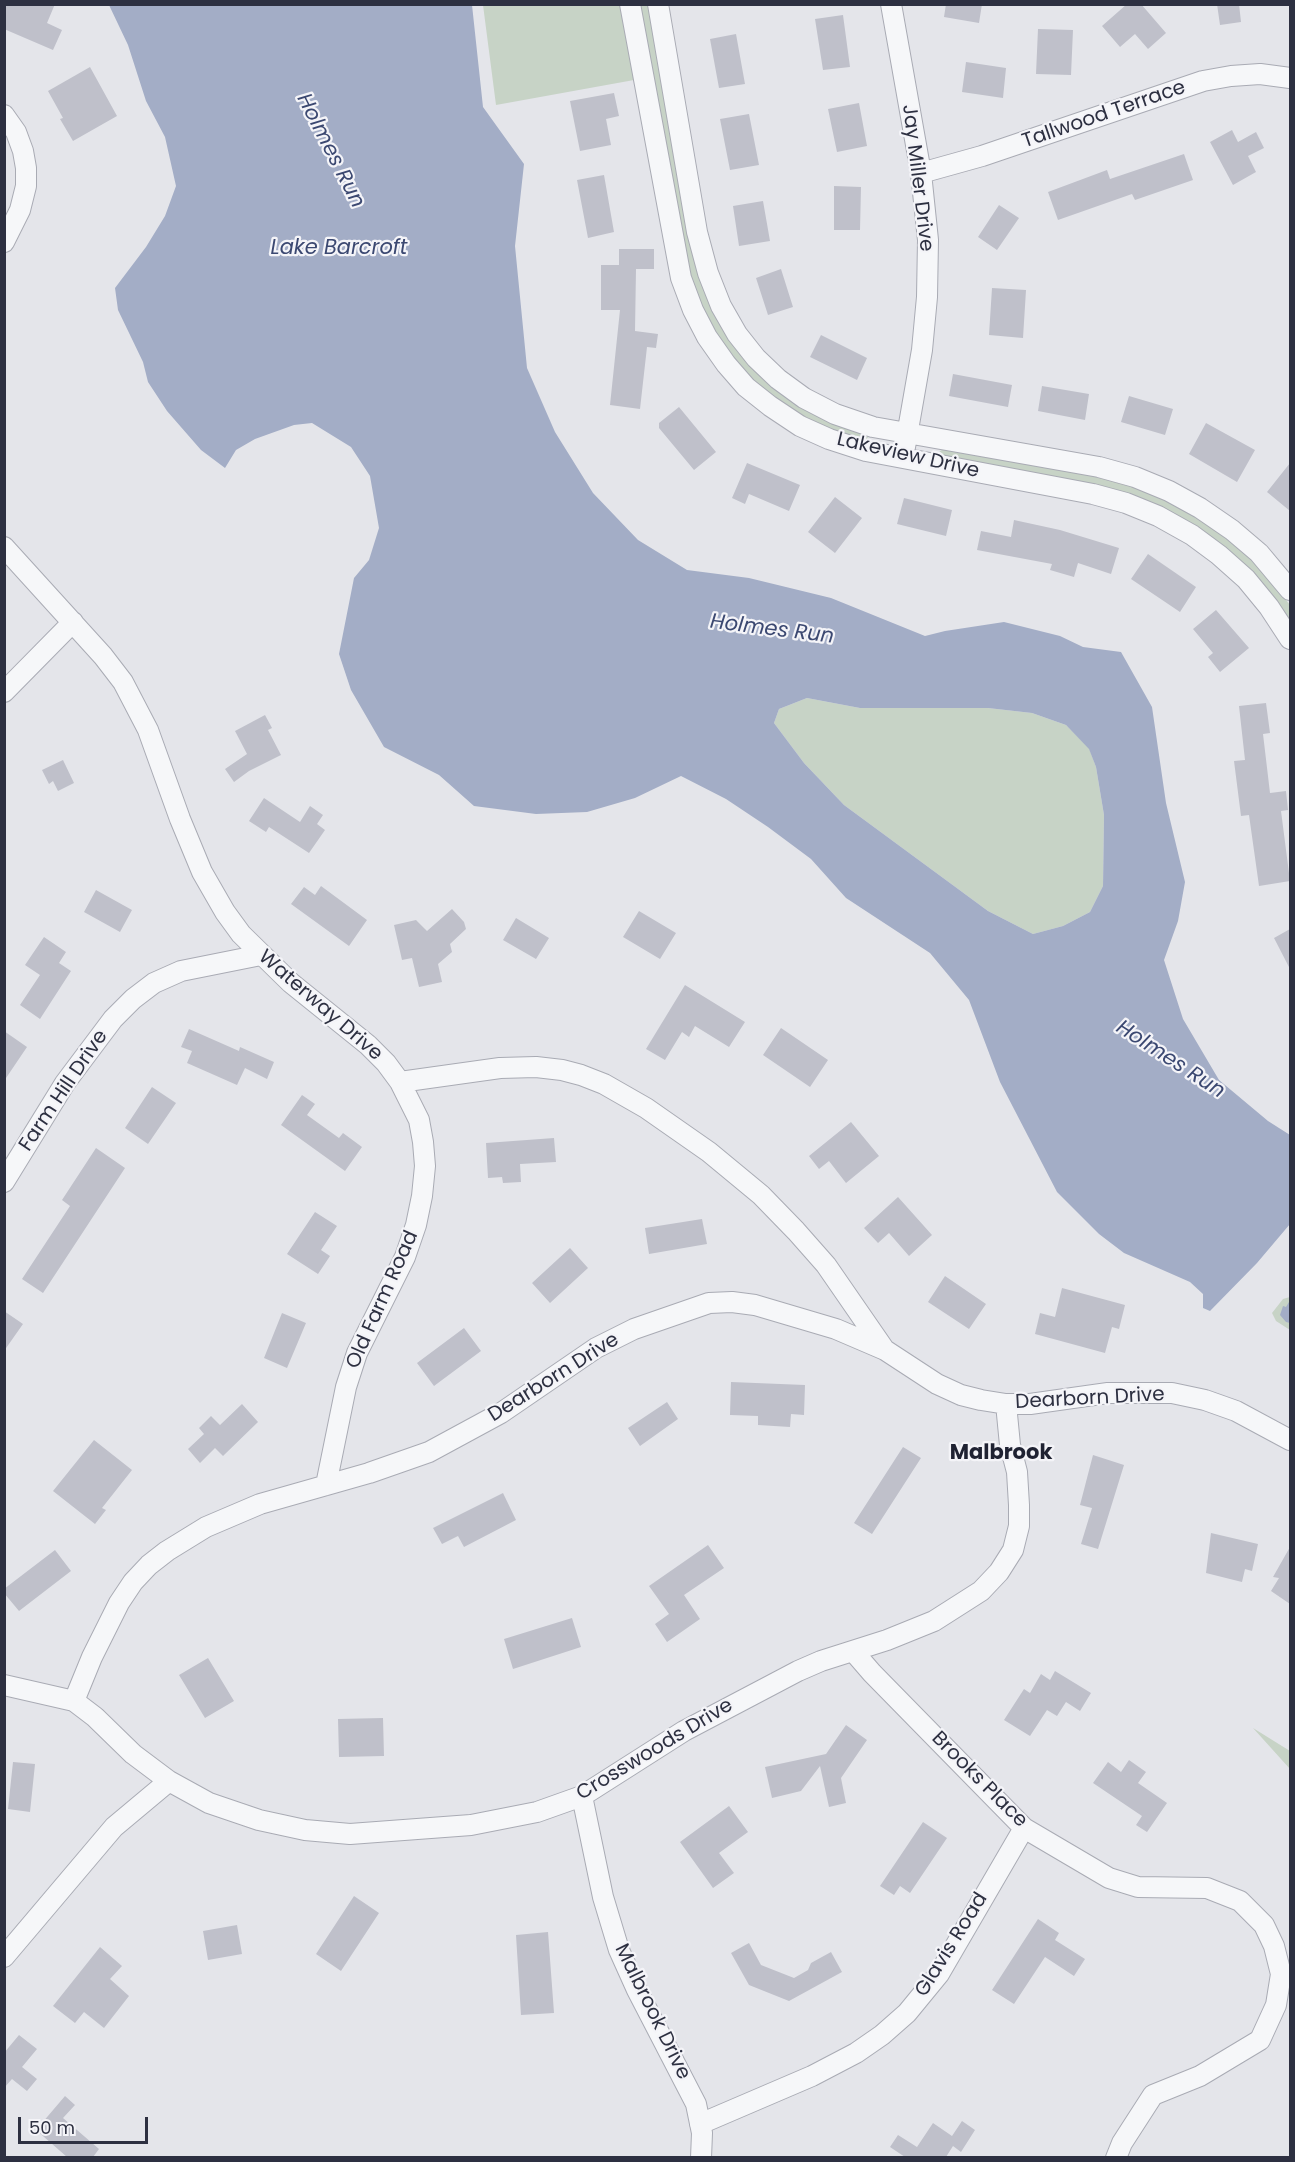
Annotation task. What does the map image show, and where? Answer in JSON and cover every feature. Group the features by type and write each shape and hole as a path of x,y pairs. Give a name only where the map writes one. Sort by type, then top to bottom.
{"street":[{"name":"Lakeview Drive","path":"630,4 681,278 693,310 707,336 726,364 746,387 800,426 829,439 866,451 1093,494 1126,503 1158,516 1192,535 1220,555 1246,579 1269,607 1290,639"},
{"name":"Lakeview Drive","path":"658,4 697,232 708,273 721,306 737,334 756,358 771,372 804,398 835,414 873,427 1099,467 1135,477 1169,491 1200,508 1232,530 1259,554 1290,590"},
{"name":"Jay Miller Drive","path":"891,4 921,173 928,240 927,297 922,350 903,458"},
{"name":"Tallwood Terrace","path":"921,173 982,156 1203,81 1260,74 1290,78"},
{"path":"4,115 16,132 26,168 26,186 20,210 4,242"},
{"name":"Waterway Drive","path":"4,547 103,656 132,695 148,730 202,872 241,934 298,989 368,1045 386,1063 400,1082"},
{"path":"4,692 73,622"},
{"name":"Farm Hill Drive","path":"4,1182 65,1083 113,1019 133,999 154,983 181,971 261,955"},
{"path":"400,1082 518,1066 562,1070 604,1084 646,1108 709,1152 761,1195 826,1264 885,1350"},
{"name":"Old Farm Road","path":"326,1485 345,1387 357,1353 405,1257 416,1225 422,1196 425,1166 421,1131 410,1099 400,1082"},
{"name":"Dearborn Drive","path":"74,1701 106,1626 133,1582 167,1551 225,1518 260,1504 369,1473 429,1452 501,1413 596,1348 643,1325 709,1303 732,1302 782,1312 836,1329 885,1350 937,1384 962,1395 1006,1404 1030,1404 1108,1393 1172,1393 1205,1400 1236,1411 1290,1440"},
{"name":"Crosswoods Drive","path":"4,1685 74,1701 95,1717 133,1754 169,1780 209,1803 259,1820 313,1831 350,1834 471,1825 537,1812 582,1796 684,1731 798,1671 934,1621 981,1592 999,1572 1013,1550 1019,1526 1019,1505 1006,1404"},
{"name":"Brooks Place","path":"853,1651 1024,1828 1109,1878 1138,1887 1207,1888 1240,1901 1264,1925 1274,1946 1281,1974 1276,2005 1260,2040 1200,2076 1153,2095 1122,2143 1116,2157"},
{"path":"4,1957 114,1827 169,1780"},
{"name":"Malbrook Drive","path":"582,1796 603,1897 619,1950 637,1990 690,2091 700,2124 701,2157"},
{"name":"Glavis Road","path":"700,2124 812,2076 856,2053 882,2036 907,2013 939,1974 1024,1828"}],"green space":[{"path":"483,5 621,5 634,80 496,105"},
{"path":"639,5 650,5 719,319 845,427 865,434 869,439 868,443 845,442 781,405 742,370 705,319 689,275"},
{"path":"944,449 1103,476 1150,492 1209,524 1242,550 1263,571 1290,605 1290,623 1208,537 937,456"},
{"path":"807,698 860,708 988,708 1032,713 1066,725 1089,748 1096,767 1104,815 1103,886 1090,912 1063,926 1033,934 988,911 844,805 804,763 774,723 779,709"},
{"path":"1290,1297 1290,1330 1276,1321 1272,1313 1283,1299"},
{"path":"1253,1728 1290,1751 1290,1769"}],"water":[{"name":"Lake Barcroft","path":"109,5 472,5 483,107 524,164 515,246 527,368 555,432 593,493 638,540 687,570 749,578 831,598 925,636 1004,622 1060,636 1083,647 1121,652 1152,707 1166,803 1185,882 1178,921 1164,960 1183,1019 1219,1080 1268,1121 1290,1135 1290,1224 1257,1263 1210,1311 1203,1308 1203,1294 1190,1282 1124,1253 1099,1234 1057,1192 1000,1082 969,1000 930,953 846,898 811,859 768,827 726,799 681,776 635,798 587,812 536,814 474,806 439,775 384,747 351,690 339,654 354,578 369,560 379,528 370,476 351,447 312,423 294,425 255,439 236,450 225,468 201,450 167,411 148,382 143,362 118,310 115,288 146,247 165,216 176,186 165,137 146,101 128,45","holes":["807,698 860,708 988,708 1032,713 1066,725 1089,749 1096,767 1104,815 1103,886 1090,912 1063,926 1033,934 988,911 844,805 804,763 774,723 779,709"]},
{"path":"1289,1302 1290,1323 1280,1315 1283,1306 1286,1307"}],"building":[{"path":"4,4 55,4 47,23 62,30 53,50 4,29"},
{"path":"946,4 982,4 979,23 944,17"},
{"path":"1127,4 1141,4 1166,33 1148,49 1135,34 1120,47 1102,26"},
{"path":"1217,4 1239,4 1241,22 1220,25"},
{"path":"843,15 850,67 823,70 815,19"},
{"path":"1038,29 1073,30 1071,75 1036,74"},
{"path":"736,34 745,84 719,88 710,39"},
{"path":"966,62 1006,68 1003,98 962,92"},
{"path":"90,67 117,116 73,141 48,91"},
{"path":"614,93 619,116 606,119 611,145 580,151 570,101"},
{"path":"859,103 867,146 837,152 828,109"},
{"path":"749,114 759,165 730,170 720,119"},
{"path":"1232,130 1238,142 1256,132 1264,148 1248,156 1256,172 1233,185 1210,142"},
{"path":"1184,154 1193,180 1135,200 1132,194 1058,220 1048,192 1107,170 1110,179"},
{"path":"604,175 614,232 588,238 577,180"},
{"path":"834,186 861,187 860,230 834,230"},
{"path":"763,201 770,241 739,246 733,206"},
{"path":"999,205 1019,218 997,250 978,237"},
{"path":"619,249 654,249 654,269 636,269 635,331 658,334 656,348 647,347 640,409 610,405 620,310 601,310 601,265 619,265"},
{"path":"781,269 793,307 768,315 756,278"},
{"path":"992,288 1026,290 1023,338 989,335"},
{"path":"821,335 867,358 857,380 810,357"},
{"path":"953,374 1012,385 1008,407 949,396"},
{"path":"1042,386 1089,394 1085,420 1038,411"},
{"path":"1129,396 1173,409 1165,435 1121,422"},
{"path":"679,407 716,452 694,470 659,428 659,423"},
{"path":"1206,423 1255,450 1237,482 1189,454"},
{"path":"747,463 800,485 789,511 749,494 745,504 732,498"},
{"path":"1290,463 1290,511 1267,492"},
{"path":"835,497 862,518 835,553 808,532"},
{"path":"904,498 952,510 946,536 897,524"},
{"path":"1014,520 1060,530 1119,548 1111,574 1078,563 1074,577 1050,570 1052,564 977,550 981,531 1011,537"},
{"path":"1148,554 1196,587 1180,612 1131,579"},
{"path":"1216,610 1249,648 1220,672 1208,657 1213,653 1193,629"},
{"path":"1266,703 1270,733 1263,734 1270,793 1286,791 1288,810 1281,811 1290,881 1259,886 1249,815 1241,816 1234,761 1245,760 1239,706"},
{"path":"265,715 272,728 268,730 281,755 249,771 234,782 225,769 247,754 235,731"},
{"path":"63,760 74,783 58,791 53,781 49,784 42,770"},
{"path":"264,798 300,822 310,806 323,815 317,824 325,830 309,853 269,827 266,832 249,821"},
{"path":"321,886 367,920 349,946 291,904 304,887 315,895"},
{"path":"96,890 132,910 120,932 84,912"},
{"path":"452,909 464,922 466,929 450,944 452,952 438,964 442,982 419,987 412,958 402,960 394,925 416,920 427,931"},
{"path":"639,911 676,933 660,959 623,937"},
{"path":"516,918 549,938 536,959 503,940"},
{"path":"1290,929 1290,969 1274,938"},
{"path":"44,937 66,952 59,963 71,971 40,1019 20,1005 40,975 25,965"},
{"path":"685,985 745,1022 729,1047 695,1026 689,1037 682,1032 665,1060 646,1049"},
{"path":"781,1028 828,1060 810,1087 763,1055"},
{"path":"189,1029 239,1051 240,1047 274,1062 267,1079 245,1068 237,1085 187,1063 192,1051 181,1047"},
{"path":"4,1031 27,1047 4,1081"},
{"path":"152,1087 176,1103 148,1144 125,1128"},
{"path":"302,1095 315,1104 307,1115 339,1138 343,1133 362,1147 345,1171 281,1125"},
{"path":"851,1122 879,1156 846,1183 829,1161 819,1169 809,1156"},
{"path":"554,1138 556,1162 520,1164 521,1182 503,1183 502,1177 488,1178 486,1143"},
{"path":"96,1148 125,1168 43,1293 22,1279 70,1206 62,1200"},
{"path":"898,1197 932,1235 909,1256 889,1233 878,1243 864,1228"},
{"path":"315,1212 337,1226 321,1250 330,1256 318,1274 287,1254"},
{"path":"702,1219 707,1244 649,1254 645,1228"},
{"path":"570,1248 588,1268 550,1303 532,1283"},
{"path":"945,1276 986,1304 969,1329 928,1302"},
{"path":"1062,1288 1125,1305 1119,1329 1112,1327 1105,1353 1035,1334 1040,1313 1055,1317"},
{"path":"4,1311 23,1324 4,1351"},
{"path":"282,1313 306,1323 287,1368 264,1358"},
{"path":"464,1328 481,1351 434,1386 417,1363"},
{"path":"731,1382 805,1385 804,1415 791,1414 790,1427 758,1425 758,1416 730,1415"},
{"path":"667,1402 678,1419 640,1446 628,1428"},
{"path":"242,1404 258,1422 223,1456 215,1448 200,1463 188,1449 204,1434 199,1428 211,1416 220,1425"},
{"path":"94,1440 132,1470 102,1508 106,1510 95,1524 53,1491"},
{"path":"903,1447 921,1458 872,1534 854,1523"},
{"path":"1093,1455 1124,1465 1098,1549 1081,1544 1092,1508 1080,1505"},
{"path":"503,1493 516,1520 464,1547 458,1536 442,1544 433,1528"},
{"path":"1211,1533 1258,1544 1252,1571 1245,1569 1242,1582 1206,1573"},
{"path":"708,1545 724,1568 684,1595 700,1619 667,1642 655,1624 669,1614 649,1586"},
{"path":"1290,1547 1290,1604 1271,1591 1279,1578 1273,1577"},
{"path":"55,1550 71,1571 19,1611 4,1593 4,1589"},
{"path":"572,1618 581,1647 513,1669 504,1639"},
{"path":"208,1658 234,1701 205,1718 179,1675"},
{"path":"1055,1671 1091,1693 1080,1711 1066,1702 1057,1716 1047,1710 1030,1736 1004,1720 1024,1689 1030,1693 1041,1674 1050,1680"},
{"path":"383,1718 384,1756 339,1757 338,1719"},
{"path":"846,1725 867,1740 841,1778 846,1803 829,1807 820,1766 801,1791 772,1798 765,1767 826,1754"},
{"path":"1129,1760 1146,1772 1138,1783 1167,1803 1147,1832 1136,1825 1142,1816 1093,1783 1108,1762 1121,1772"},
{"path":"13,1762 35,1764 30,1812 8,1809"},
{"path":"729,1806 748,1832 719,1853 734,1873 713,1888 680,1842"},
{"path":"923,1822 947,1838 910,1893 900,1886 894,1895 880,1886"},
{"path":"354,1896 379,1913 341,1971 316,1954"},
{"path":"1038,1919 1059,1933 1055,1940 1085,1959 1074,1976 1045,1957 1014,2004 992,1990"},
{"path":"237,1925 242,1954 208,1960 203,1931"},
{"path":"548,1932 554,2013 521,2015 516,1935"},
{"path":"749,1943 761,1965 794,1978 808,1970 811,1963 831,1952 842,1972 789,2001 749,1985 731,1953"},
{"path":"100,1947 122,1966 110,1979 129,1996 104,2028 84,2012 75,2023 53,2006"},
{"path":"19,2035 37,2049 22,2067 37,2079 27,2091 12,2079 4,2088 4,2053"},
{"path":"65,2096 75,2105 63,2118 99,2149 93,2157 67,2157 36,2130"},
{"path":"962,2121 975,2130 961,2152 953,2146 946,2157 905,2157 890,2147 898,2135 917,2147 933,2123 952,2136"}],"district":[{"name":"Malbrook","path":"1001,1454"}],"water label":[{"name":"Holmes Run","path":"330,151"},
{"name":"Holmes Run","path":"772,630"},
{"name":"Holmes Run","path":"1170,1060"}]}
